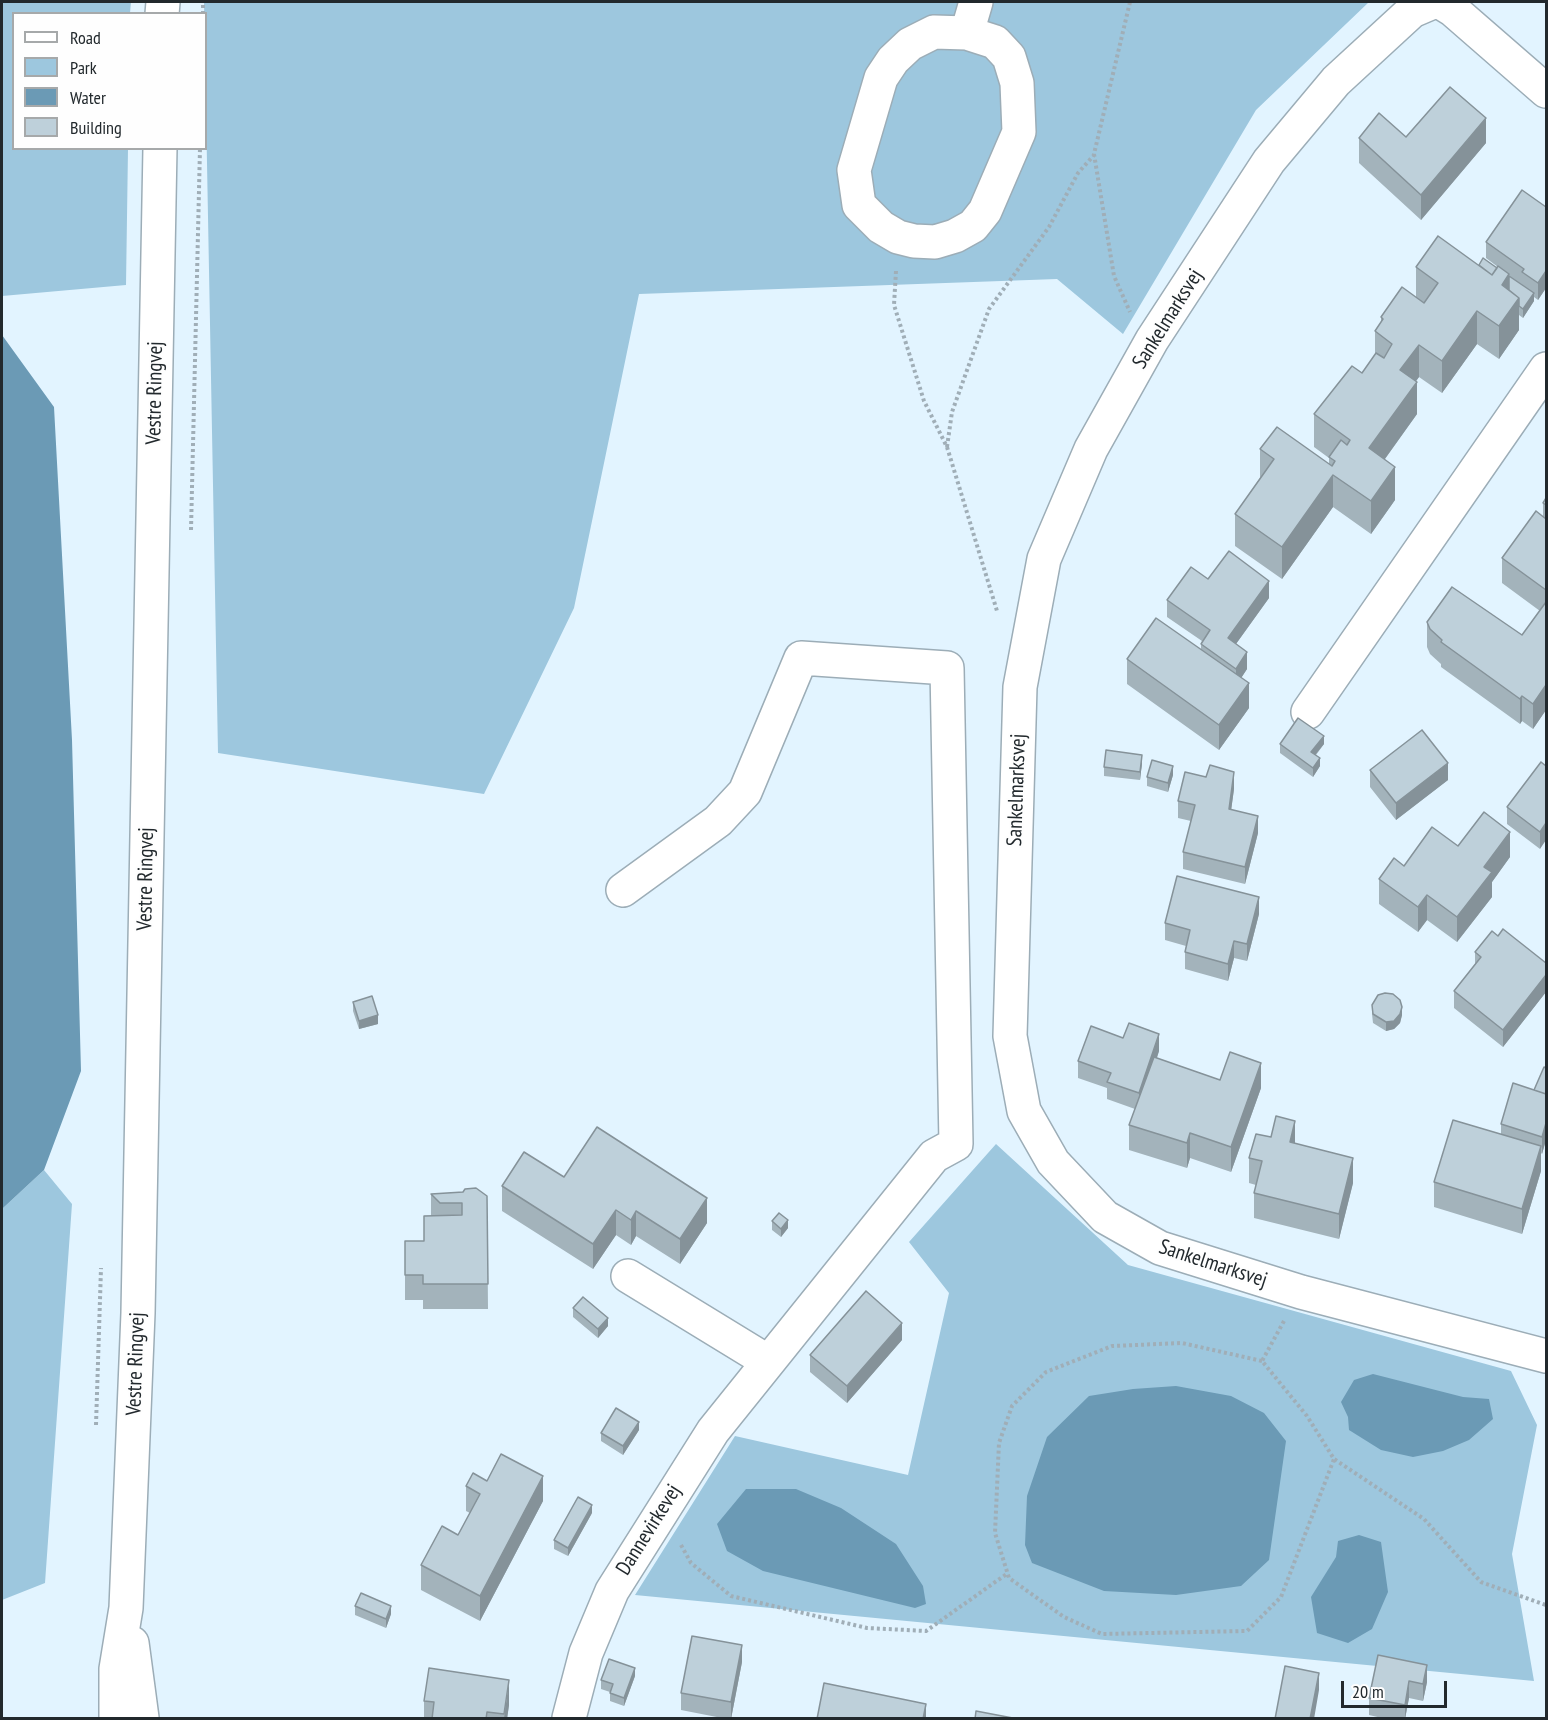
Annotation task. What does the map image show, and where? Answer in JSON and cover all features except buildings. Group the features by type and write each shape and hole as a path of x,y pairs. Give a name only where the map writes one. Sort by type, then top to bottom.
{"street":[{"path":"967,33 976,2"},
{"name":"Sankelmarksvej","path":"1432,2 1412,11 1336,81 1269,161 1152,340 1091,449 1044,559 1020,687 1010,1036 1024,1111 1053,1162 1105,1217 1160,1248 1301,1292 1546,1356"},
{"path":"1440,2 1454,10 1546,91"},
{"path":"934,32 967,33 995,42 1009,57 1017,83 1019,132 985,211 973,226 955,236 935,242 898,237 881,227 859,205 854,170 881,78 892,60 910,44 934,32"},
{"name":"Vestre Ringvej","path":"116,1719 116,1669 126,1608 138,1301 160,150"},
{"path":"1308,712 1546,369"},
{"name":"Dannevirkevej","path":"569,1719 586,1653 612,1591 713,1431 934,1156 956,1144 947,668 801,658 745,792 718,821 623,890"},
{"path":"628,1276 767,1361"},
{"name":"Vestre Ringvej","path":"126,1608 138,1672 142,1719"}],"path":[{"path":"1130,2 1094,154 1114,276 1128,310 1152,340"},
{"path":"947,447 952,412 989,309 1049,227 1078,173 1094,154"},
{"path":"898,237 894,305 924,401 947,447 999,619"},
{"path":"1262,1361 1301,1292"},
{"path":"1334,1460 1281,1597 1246,1631 1102,1634 1064,1617 1009,1578 995,1533 999,1443 1012,1406 1046,1372 1112,1346 1182,1343 1262,1361 1307,1416 1334,1460 1424,1519 1481,1582 1546,1605"},
{"path":"661,1511 691,1563 731,1596 867,1628 926,1631 1008,1573"}],"green space":[{"path":"2,2 131,2 130,12 12,12 12,150 128,150 126,285 2,296"},
{"path":"204,2 1369,2 1256,110 1123,334 1057,279 639,294 574,608 484,794 218,753 207,150 207,12 204,12"},
{"path":"996,1144 1128,1265 1511,1371 1537,1425 1512,1554 1534,1681 635,1595 735,1436 908,1475 949,1293 909,1242"},
{"path":"44,1170 72,1204 45,1583 2,1600 2,1209"}],"water":[{"path":"2,335 54,407 72,740 81,1071 44,1170 2,1209"},
{"path":"1373,1374 1463,1397 1489,1399 1493,1419 1469,1440 1443,1451 1413,1457 1381,1450 1349,1430 1348,1417 1341,1402 1354,1380"},
{"path":"1176,1386 1231,1396 1264,1413 1286,1441 1269,1560 1241,1586 1176,1595 1104,1591 1032,1563 1025,1545 1027,1496 1047,1437 1089,1396 1133,1389"},
{"path":"746,1489 796,1489 841,1508 896,1544 923,1586 926,1604 915,1608 763,1571 727,1551 717,1524"},
{"path":"1359,1535 1381,1542 1388,1592 1372,1629 1348,1643 1317,1633 1311,1597 1336,1557 1338,1541"}]}
